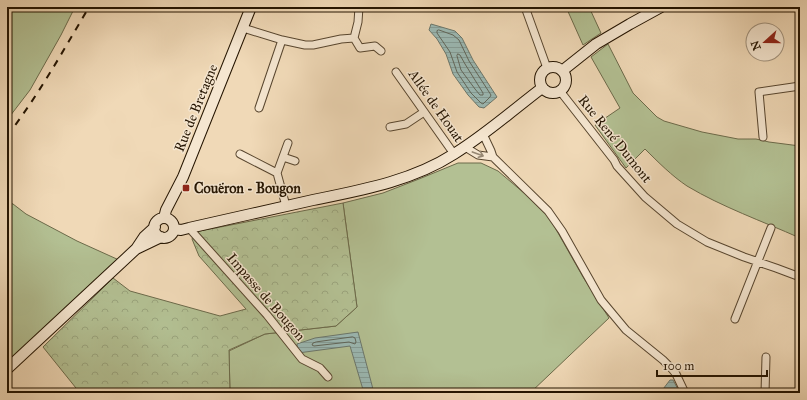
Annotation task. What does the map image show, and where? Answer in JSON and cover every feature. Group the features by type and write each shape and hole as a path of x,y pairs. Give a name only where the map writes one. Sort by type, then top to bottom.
{"main road":[{"name":"Rue de Bretagne","path":"164,218 166,210 183,177 251,7"},
{"path":"562,71 596,44 661,7"},
{"path":"555,67 562,71 566,78 566,82 560,91 556,93 548,93 542,88 540,84 541,73 547,68 555,67"},
{"path":"174,229 181,230 385,184 426,169 465,147 542,88"},
{"path":"7,369 136,249 144,237 155,227 158,221 164,218 170,221 174,226 172,234 168,237 161,238 136,249"},
{"path":"155,227 156,233 161,238"}],"street":[{"path":"359,7 358,22 354,38 360,48 374,46 381,51"},
{"path":"525,7 547,68"},
{"path":"242,28 305,45 354,38"},
{"path":"259,108 282,40"},
{"name":"Allée de Houat","path":"396,72 454,154"},
{"path":"763,137 759,92 767,88 800,86"},
{"name":"Rue René Dumont","path":"560,91 614,160 617,166 645,197 677,224 707,242 800,277"},
{"path":"390,127 406,124 424,112"},
{"path":"483,134 491,151 492,157"},
{"path":"286,206 277,173 288,143"},
{"path":"465,147 478,155 492,157 548,211 562,231 600,300 626,330 672,369 685,393"},
{"path":"240,154 277,173"},
{"path":"283,157 295,161"},
{"name":"Impasse de Bougon","path":"189,228 267,315 302,359 320,368 328,377"},
{"path":"735,319 771,228"},
{"path":"765,393 766,357"}],"green space":[{"path":"7,7 75,7 30,90 7,120"},
{"path":"566,7 589,7 601,33 583,45"},
{"path":"608,44 633,93 657,117 664,121 702,132 738,139 756,139 800,146 800,238 700,194 687,186 660,164 645,149 626,168 595,125 620,108 591,57"},
{"path":"458,163 481,163 498,171 549,217 583,277 609,318 530,393 230,393 229,351 265,334 336,326 357,307 343,203 383,193"},
{"path":"7,202 13,204 26,214 77,241 119,260 7,363"},
{"path":"343,203 357,307 336,326 265,334 229,350 230,393 167,393 165,390 158,393 80,393 43,347 113,278 130,291 220,316 246,309 199,256 192,239 195,232"}],"water":[{"path":"431,24 455,31 462,38 473,60 497,97 484,108 479,107 468,95 453,74 446,54 437,39 429,30"},
{"path":"358,332 374,393 364,393 350,346 298,353 297,344 315,338"},
{"path":"670,380 673,380 680,393 660,393"}],"railway":[{"path":"7,136 40,89 89,7"}],"place":[{"name":"Couëron - Bougon","path":"186,188"}]}
